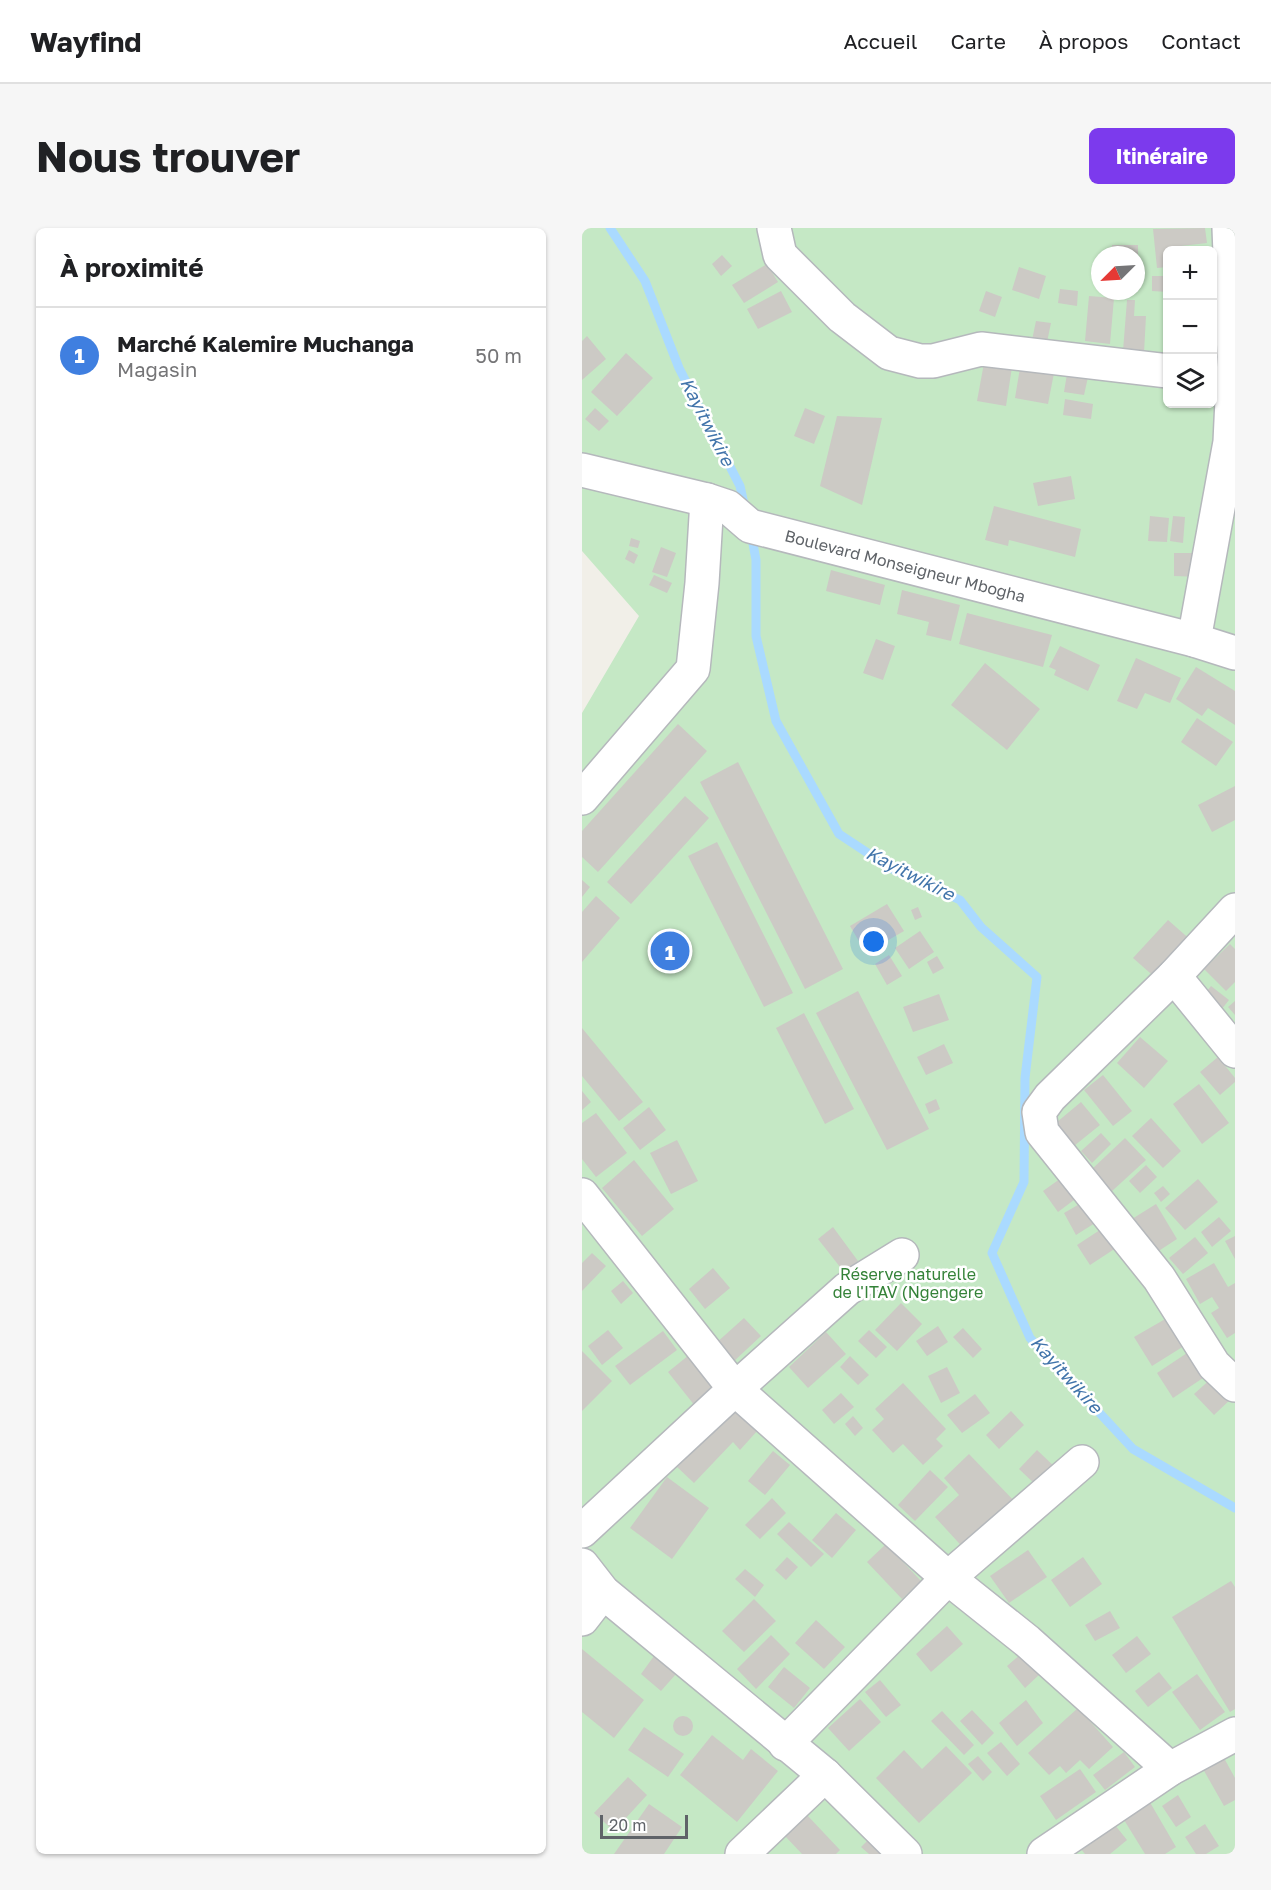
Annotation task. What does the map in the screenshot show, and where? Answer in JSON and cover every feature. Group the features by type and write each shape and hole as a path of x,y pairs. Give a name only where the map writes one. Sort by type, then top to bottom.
{"street":[{"path":"774,228 780,255 842,317 889,353 920,361 933,361 981,349 1163,371"},
{"path":"1194,640 1232,443 1229,367 1229,228"},
{"name":"Boulevard Monseigneur Mbogha","path":"582,470 1235,653"},
{"path":"582,798 693,669 702,583 728,511"},
{"path":"1235,910 1174,976 1050,1097 1039,1112 1042,1132 1159,1278 1214,1365 1235,1385"},
{"path":"1174,976 1235,1051"},
{"path":"582,1195 735,1389 948,1578 1027,1641 1170,1769"},
{"path":"582,1531 847,1288 902,1255"},
{"path":"785,1744 948,1578 1082,1462"},
{"path":"582,1565 603,1592 825,1775 905,1854"},
{"path":"582,1619 603,1592"},
{"path":"1044,1854 1170,1769 1235,1734"},
{"path":"742,1854 825,1775"}],"green space":[{"name":"Réserve naturelle de l'ITAV (Ngengere","path":"582,228 1235,228 1235,1854 582,1854 582,713 639,616 582,551"}],"building":[{"path":"1205,228 1207,243 1163,246 1163,267 1157,268 1153,229"},
{"path":"1112,245 1138,245 1138,246"},
{"path":"722,255 732,266 721,276 712,264"},
{"path":"767,264 778,282 744,303 732,285"},
{"path":"1019,267 1046,276 1039,299 1012,290"},
{"path":"1152,276 1163,276 1163,292 1152,291"},
{"path":"1060,289 1078,291 1077,306 1058,303"},
{"path":"781,291 792,312 758,329 747,309"},
{"path":"986,291 1002,297 995,317 979,311"},
{"path":"1089,296 1091,300 1114,300 1110,344 1085,341"},
{"path":"1127,300 1135,300 1134,316 1146,316 1144,353 1123,351"},
{"path":"1036,321 1051,323 1047,342 1032,340"},
{"path":"587,336 606,359 582,380 582,341"},
{"path":"626,353 653,378 617,416 591,392"},
{"path":"984,363 1012,367 1006,406 977,401"},
{"path":"1020,368 1054,373 1048,404 1015,398"},
{"path":"1067,374 1088,377 1084,395 1064,392"},
{"path":"1065,399 1093,404 1091,419 1063,415"},
{"path":"595,408 609,421 599,431 585,419"},
{"path":"805,408 825,416 814,444 794,436"},
{"path":"837,416 882,418 862,505 820,486"},
{"path":"1071,476 1075,499 1038,506 1033,483"},
{"path":"994,506 1081,529 1075,557 1009,540 1008,546 985,540"},
{"path":"1150,516 1169,518 1167,542 1148,541"},
{"path":"1173,516 1185,517 1183,543 1170,541"},
{"path":"631,538 640,541 638,548 629,546"},
{"path":"661,547 676,553 667,577 652,572"},
{"path":"629,550 638,555 634,564 625,559"},
{"path":"1174,553 1200,553 1200,577 1174,576"},
{"path":"831,570 885,585 880,605 826,591"},
{"path":"654,575 672,583 667,593 649,585"},
{"path":"902,590 960,605 951,641 926,635 929,622 897,614"},
{"path":"967,613 1052,635 1043,667 959,644"},
{"path":"876,639 895,646 883,680 863,673"},
{"path":"1060,646 1100,665 1088,691 1054,675 1056,670 1049,667"},
{"path":"1136,658 1181,678 1170,703 1145,693 1137,709 1117,701"},
{"path":"985,663 1040,709 1007,750 951,705"},
{"path":"1196,667 1235,691 1235,725 1208,708 1202,716 1176,699"},
{"path":"1197,718 1233,742 1216,766 1181,742"},
{"path":"678,724 707,751 598,872 582,857 582,831"},
{"path":"738,762 843,969 805,989 700,782"},
{"path":"1235,786 1235,820 1212,832 1198,805"},
{"path":"685,796 709,818 631,904 607,882"},
{"path":"717,842 793,993 764,1007 688,856"},
{"path":"582,880 590,887 582,897"},
{"path":"596,896 620,918 582,962 582,912"},
{"path":"887,904 904,931 866,953 850,926"},
{"path":"918,907 922,917 915,920 911,910"},
{"path":"1168,920 1193,942 1158,980 1133,958"},
{"path":"920,931 934,952 909,969 895,948"},
{"path":"1230,944 1235,949 1235,982 1226,991 1204,969"},
{"path":"889,955 902,976 887,985 875,964"},
{"path":"937,956 944,968 933,974 927,962"},
{"path":"1211,986 1229,1000 1221,1010 1203,996"},
{"path":"858,991 929,1129 887,1150 816,1013"},
{"path":"939,994 949,1020 913,1032 903,1007"},
{"path":"1235,1001 1235,1015 1228,1007"},
{"path":"804,1013 854,1109 825,1124 776,1028"},
{"path":"582,1028 643,1102 619,1121 582,1076"},
{"path":"1140,1037 1168,1061 1144,1088 1117,1063"},
{"path":"944,1044 953,1063 926,1075 917,1057"},
{"path":"1218,1057 1235,1078 1235,1082 1220,1095 1200,1072"},
{"path":"1103,1075 1132,1111 1113,1126 1084,1090"},
{"path":"1199,1084 1229,1123 1202,1144 1173,1104"},
{"path":"582,1091 591,1102 582,1110"},
{"path":"936,1099 940,1109 929,1114 925,1104"},
{"path":"1081,1102 1100,1125 1069,1150 1051,1127"},
{"path":"649,1107 666,1130 640,1150 623,1128"},
{"path":"596,1113 627,1153 596,1177 582,1159 582,1123"},
{"path":"1151,1118 1181,1151 1163,1168 1132,1136"},
{"path":"1101,1133 1111,1144 1092,1163 1081,1151"},
{"path":"1125,1138 1146,1160 1111,1192 1091,1170"},
{"path":"677,1140 698,1181 671,1194 650,1153"},
{"path":"634,1160 674,1209 642,1236 602,1188"},
{"path":"1146,1165 1157,1177 1140,1193 1129,1181"},
{"path":"1064,1176 1078,1197 1058,1212 1043,1191"},
{"path":"1198,1179 1218,1202 1185,1230 1165,1208"},
{"path":"1163,1186 1170,1194 1161,1202 1154,1193"},
{"path":"1083,1202 1095,1223 1076,1235 1064,1213"},
{"path":"1156,1204 1177,1239 1154,1254 1132,1219"},
{"path":"1219,1217 1231,1231 1212,1247 1201,1232"},
{"path":"833,1227 858,1261 844,1272 818,1239"},
{"path":"1103,1228 1116,1248 1090,1265 1077,1245"},
{"path":"1235,1236 1235,1259 1225,1241"},
{"path":"1195,1237 1208,1253 1183,1274 1169,1258"},
{"path":"592,1253 606,1266 582,1291 582,1263"},
{"path":"1214,1263 1228,1287 1235,1283 1235,1333 1227,1338 1211,1313 1219,1308 1212,1297 1200,1304 1186,1279"},
{"path":"713,1268 730,1288 705,1309 689,1289"},
{"path":"623,1281 633,1293 621,1304 611,1291"},
{"path":"901,1303 922,1324 897,1351 875,1330"},
{"path":"744,1318 761,1336 732,1363 715,1344"},
{"path":"1167,1318 1184,1346 1152,1366 1134,1337"},
{"path":"938,1326 948,1342 927,1356 916,1341"},
{"path":"963,1328 982,1349 973,1358 953,1337"},
{"path":"608,1330 623,1348 602,1365 588,1346"},
{"path":"869,1330 887,1347 876,1358 858,1341"},
{"path":"663,1331 677,1350 630,1385 615,1366"},
{"path":"826,1332 846,1354 808,1388 789,1367"},
{"path":"582,1351 612,1381 582,1411"},
{"path":"1190,1351 1206,1376 1173,1398 1157,1373"},
{"path":"689,1355 716,1390 695,1406 668,1372"},
{"path":"850,1356 869,1375 858,1385 840,1367"},
{"path":"947,1367 960,1393 941,1403 928,1376"},
{"path":"1214,1376 1233,1397 1214,1415 1194,1394"},
{"path":"903,1383 946,1429 936,1439 943,1446 923,1465 903,1444 893,1453 872,1430 884,1419 875,1409"},
{"path":"841,1393 854,1407 834,1424 822,1410"},
{"path":"975,1394 990,1413 962,1433 947,1415"},
{"path":"734,1407 758,1430 740,1450 733,1442 694,1483 676,1466"},
{"path":"1011,1411 1024,1425 999,1449 986,1435"},
{"path":"853,1416 863,1428 855,1436 845,1424"},
{"path":"1037,1450 1057,1469 1039,1488 1019,1469"},
{"path":"773,1451 790,1465 765,1495 748,1481"},
{"path":"969,1454 1018,1505 968,1553 935,1517 959,1495 944,1478"},
{"path":"930,1470 948,1487 915,1521 898,1505"},
{"path":"667,1477 709,1508 672,1559 630,1528"},
{"path":"772,1498 786,1513 760,1539 745,1525"},
{"path":"836,1513 856,1530 832,1558 812,1540"},
{"path":"789,1522 824,1554 811,1567 777,1534"},
{"path":"886,1544 921,1581 902,1599 867,1562"},
{"path":"1028,1550 1047,1577 1009,1603 990,1576"},
{"path":"787,1557 798,1567 786,1580 775,1570"},
{"path":"1083,1557 1102,1584 1070,1607 1051,1580"},
{"path":"745,1569 764,1585 755,1597 735,1579"},
{"path":"1231,1581 1235,1587 1235,1709 1230,1712 1172,1617"},
{"path":"754,1599 776,1621 744,1652 722,1631"},
{"path":"1110,1611 1120,1628 1095,1641 1085,1625"},
{"path":"816,1620 845,1647 824,1669 795,1643"},
{"path":"947,1626 963,1644 931,1672 916,1654"},
{"path":"771,1635 790,1654 756,1689 737,1669"},
{"path":"1137,1636 1151,1654 1126,1673 1112,1655"},
{"path":"582,1649 644,1700 614,1738 582,1712"},
{"path":"1022,1653 1040,1674 1025,1688 1007,1666"},
{"path":"654,1656 676,1674 661,1691 641,1674"},
{"path":"784,1667 810,1688 794,1708 768,1687"},
{"path":"1159,1672 1172,1688 1148,1707 1135,1691"},
{"path":"1197,1674 1225,1712 1200,1730 1172,1692"},
{"path":"880,1680 901,1705 886,1717 865,1692"},
{"path":"860,1699 881,1722 849,1751 828,1728"},
{"path":"1026,1700 1043,1723 1017,1746 999,1723"},
{"path":"1078,1708 1113,1747 1089,1769 1080,1760 1066,1773 1060,1766 1049,1775 1028,1753"},
{"path":"972,1710 994,1733 982,1745 960,1721"},
{"path":"942,1711 974,1745 964,1755 931,1721"},
{"path":"679,1716 687,1716 693,1722 693,1730 687,1736 679,1736 673,1730 673,1722"},
{"path":"644,1727 684,1754 668,1777 628,1750"},
{"path":"712,1735 743,1760 751,1749 778,1771 737,1822 680,1775"},
{"path":"1001,1742 1020,1764 1007,1776 987,1753"},
{"path":"946,1746 972,1773 919,1823 876,1778 904,1750 922,1769"},
{"path":"1124,1752 1135,1767 1105,1790 1093,1775"},
{"path":"978,1756 992,1772 983,1781 968,1764"},
{"path":"1224,1758 1235,1778 1235,1800 1224,1806 1203,1769"},
{"path":"1080,1769 1096,1792 1056,1820 1040,1796"},
{"path":"628,1777 647,1795 614,1831 594,1813"},
{"path":"1178,1795 1191,1817 1176,1827 1162,1806"},
{"path":"1148,1799 1176,1847 1165,1854 1145,1854 1121,1815"},
{"path":"649,1804 682,1827 664,1854 614,1854"},
{"path":"807,1815 840,1850 836,1854 802,1854 785,1836"},
{"path":"1111,1820 1127,1840 1110,1854 1085,1854 1079,1847"},
{"path":"1205,1824 1219,1846 1206,1854 1196,1854 1185,1837"},
{"path":"872,1836 889,1854 869,1854 861,1847"}],"waterway":[{"name":"Kayitwikire","path":"610,228 645,281 679,368 740,486 745,508"},
{"name":"Kayitwikire","path":"751,533 756,560 756,636 776,721 839,834 892,869 960,900 981,927 1037,977 1025,1078 1024,1182 992,1253 1030,1338 1133,1449 1235,1508"}],"place":[{"name":"Marché Kalemire Muchanga","path":"670,951"}]}
